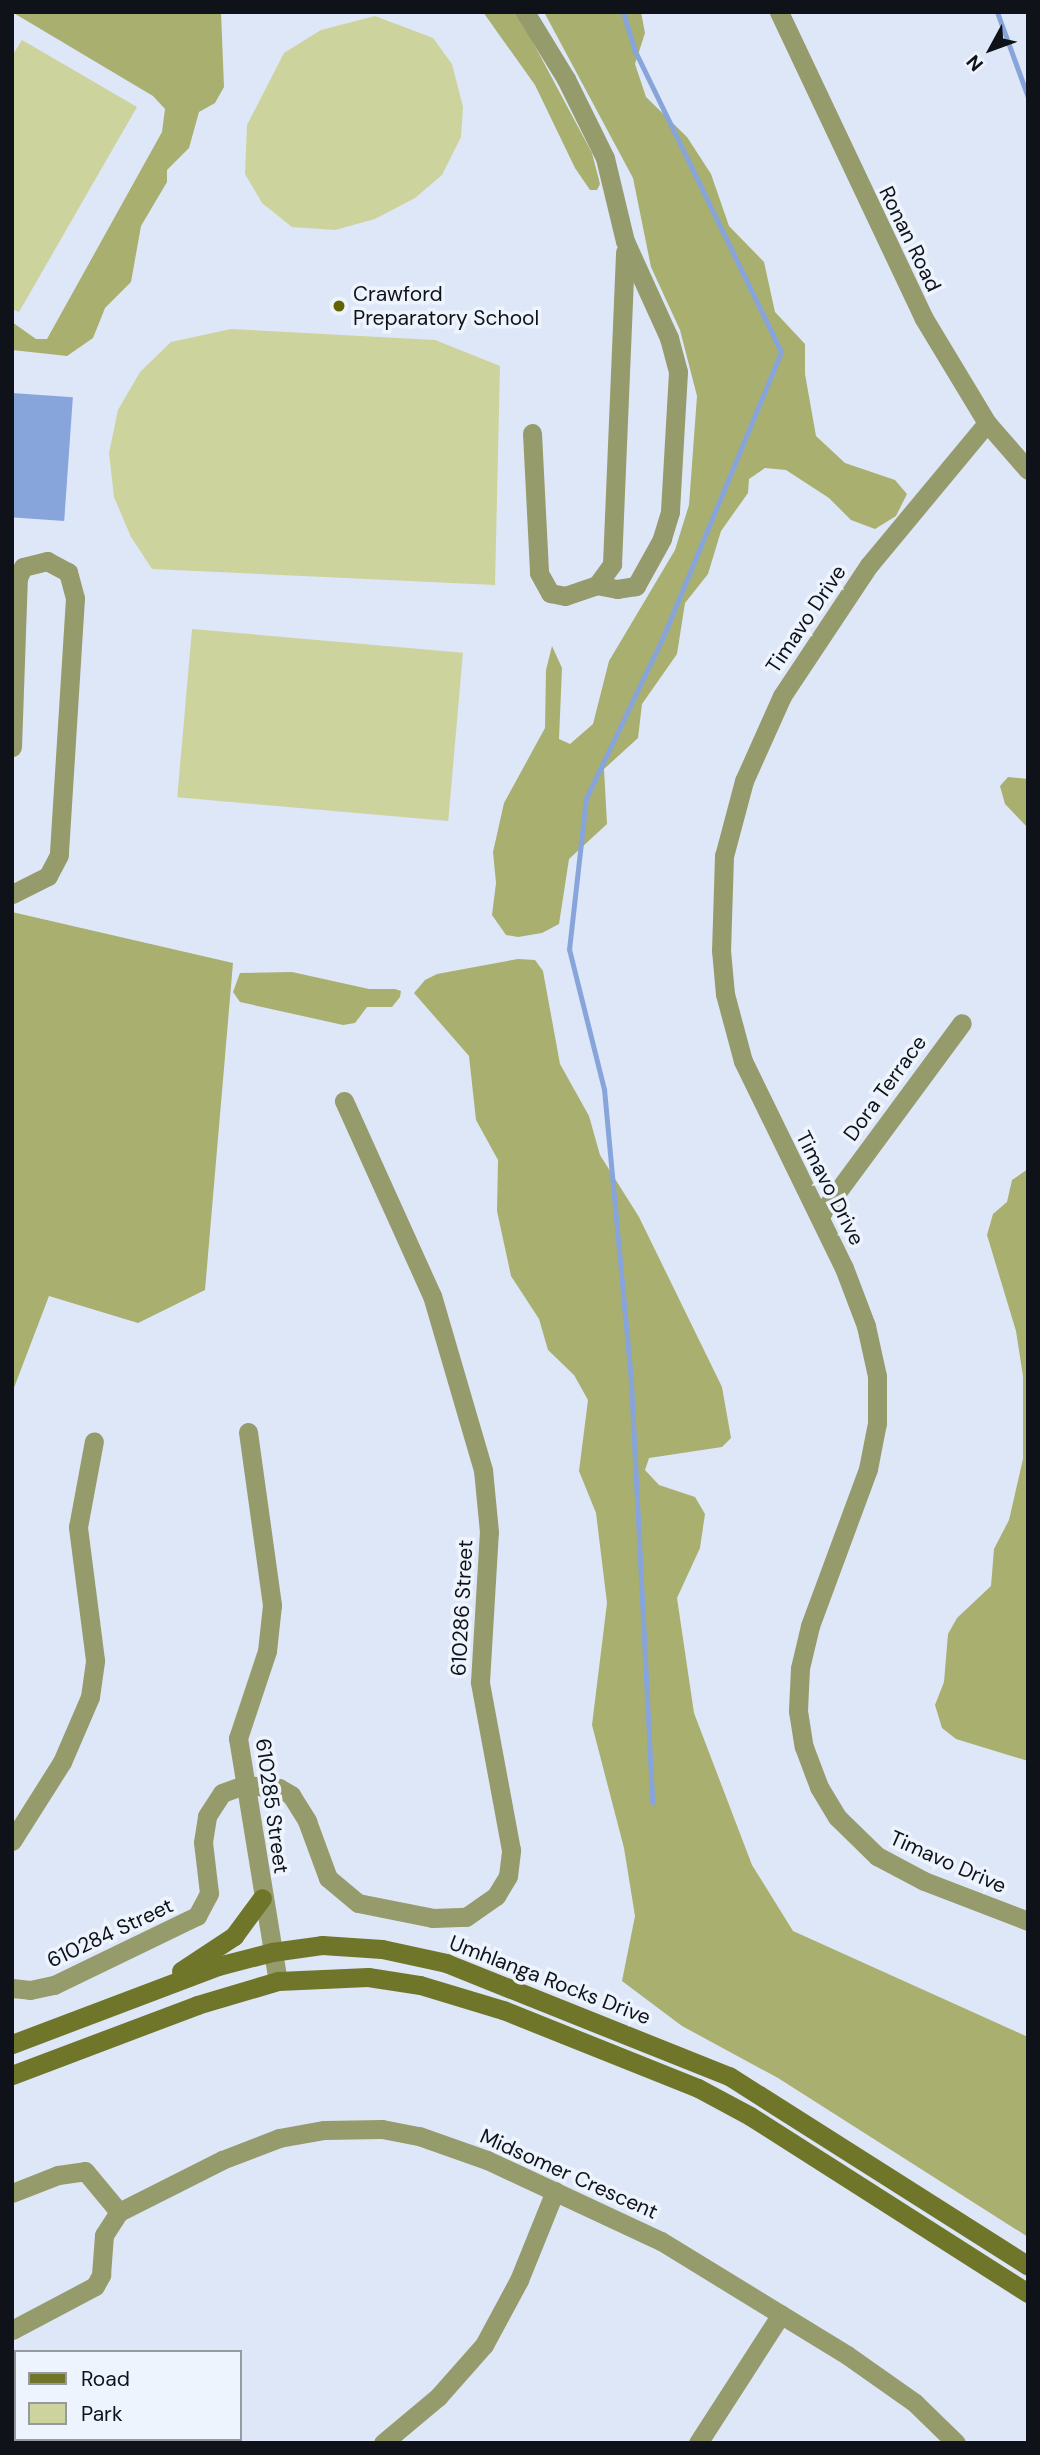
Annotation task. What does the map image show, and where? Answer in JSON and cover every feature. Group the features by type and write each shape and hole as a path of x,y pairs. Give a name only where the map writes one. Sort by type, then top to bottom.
{"main road":[{"path":"134,1997 218,1949 242,1928 262,1898"},
{"name":"Umhlanga Rocks Drive","path":"12,2044 134,1997 272,1952 322,1945 382,1949 446,1963 695,2061 785,2111 1028,2266"},
{"path":"12,2074 197,2005 278,1981 368,1977 420,1985 503,2010 620,2054 750,2116 1028,2293"}],"street":[{"path":"525,12 566,79 605,158 625,242 672,348 680,397 670,512 663,539 636,586 617,589 597,585 559,596 543,585 534,535 532,433"},
{"name":"Ronan Road","path":"779,12 923,317 987,423 1028,470"},
{"path":"597,585 611,564 625,242"},
{"name":"Timavo Drive","path":"987,423 877,555 806,655 782,696 744,780 724,856 721,950 732,1027 761,1103 821,1214 866,1326 878,1397 868,1469 810,1626 800,1668 797,1711 804,1747 819,1787 837,1818 877,1856 924,1881 1028,1922"},
{"path":"12,747 17,585 23,567 47,561 68,572 75,598 59,855 48,877 12,894"},
{"name":"Dora Terrace","path":"821,1214 962,1023"},
{"name":"610286 Street","path":"244,1785 279,1788 291,1795 307,1821 328,1878 358,1903 433,1918 466,1917 496,1896 508,1876 511,1850 480,1682 489,1532 483,1470 432,1296 344,1101"},
{"name":"610285 Street","path":"248,1432 272,1605 267,1651 238,1733 262,1898 278,1981"},
{"path":"12,1841 62,1762 90,1698 94,1649 78,1527 94,1441"},
{"name":"610284 Street","path":"12,1988 30,1990 54,1985 197,1916 209,1893 203,1842 207,1816 222,1793 244,1785"},
{"name":"Midsomer Crescent","path":"119,2212 263,2144 338,2129 382,2129 419,2136 555,2191 661,2241 881,2378 939,2423 956,2443"},
{"path":"12,2193 58,2175 85,2171 119,2212 106,2228 102,2275 95,2286 12,2330"},
{"path":"383,2443 438,2397 484,2345 519,2280 555,2191"},
{"path":"698,2443 780,2314"}],"green space":[{"path":"12,12 221,12 224,87 215,103 199,112 189,148 167,170 167,182 141,226 131,282 105,308 93,338 67,356 12,350 12,322 36,339 47,339 162,132 165,109 153,96"},
{"path":"483,12 515,12 520,18 592,153 600,184 597,190 590,190 575,168 535,85"},
{"path":"544,12 641,12 645,33 635,64 646,97 687,137 711,174 729,226 764,262 775,312 805,344 805,374 816,436 845,463 895,480 907,494 896,516 875,529 851,520 829,498 786,470 765,468 749,479 748,493 721,531 708,574 685,603 677,654 642,704 638,738 604,769 607,824 569,859 559,924 542,933 518,937 506,935 492,915 496,883 493,852 504,803 545,728 546,670 552,646 562,668 559,739 570,744 593,724 609,661 675,550 689,505 697,396 680,330 651,267 633,178"},
{"path":"375,16 433,38 452,64 463,107 461,137 442,175 415,198 375,219 335,230 292,227 262,203 245,174 247,125 284,53 321,30"},
{"path":"22,40 137,107 19,312 12,309 12,56"},
{"path":"231,329 435,340 500,366 495,585 152,569 131,537 114,497 109,453 118,410 140,372 171,342"},
{"path":"192,629 463,653 448,821 177,797"},
{"path":"1008,777 1028,779 1028,828 1005,804 1000,786"},
{"path":"12,912 233,963 205,1290 138,1323 49,1296 12,1393"},
{"path":"518,959 535,960 543,971 560,1064 589,1116 600,1155 639,1217 722,1387 731,1438 722,1447 649,1458 645,1470 659,1485 695,1497 705,1514 700,1548 677,1598 694,1713 752,1865 793,1931 1028,2037 1028,2237 778,2078 682,2026 622,1981 635,1916 624,1848 592,1725 607,1603 596,1513 579,1471 588,1400 574,1375 548,1350 539,1319 511,1276 497,1211 498,1160 476,1120 469,1056 414,993 425,980 437,974"},
{"path":"292,972 369,989 395,989 401,991 400,997 392,1007 367,1007 355,1023 343,1025 240,1002 233,992 240,973"},
{"path":"1028,1169 1028,1761 956,1739 942,1728 935,1705 944,1682 948,1634 957,1618 991,1586 994,1549 1009,1520 1023,1459 1023,1376 1016,1331 987,1235 993,1214 1007,1202 1012,1180"}],"water":[{"path":"12,393 73,397 64,521 12,517"}],"waterway":[{"path":"623,12 634,49 781,352 662,639 586,798 569,949 604,1089 631,1382 652,1802"},
{"path":"997,12 1028,97"}],"place":[{"name":"Crawford Preparatory School","path":"339,306"}]}
